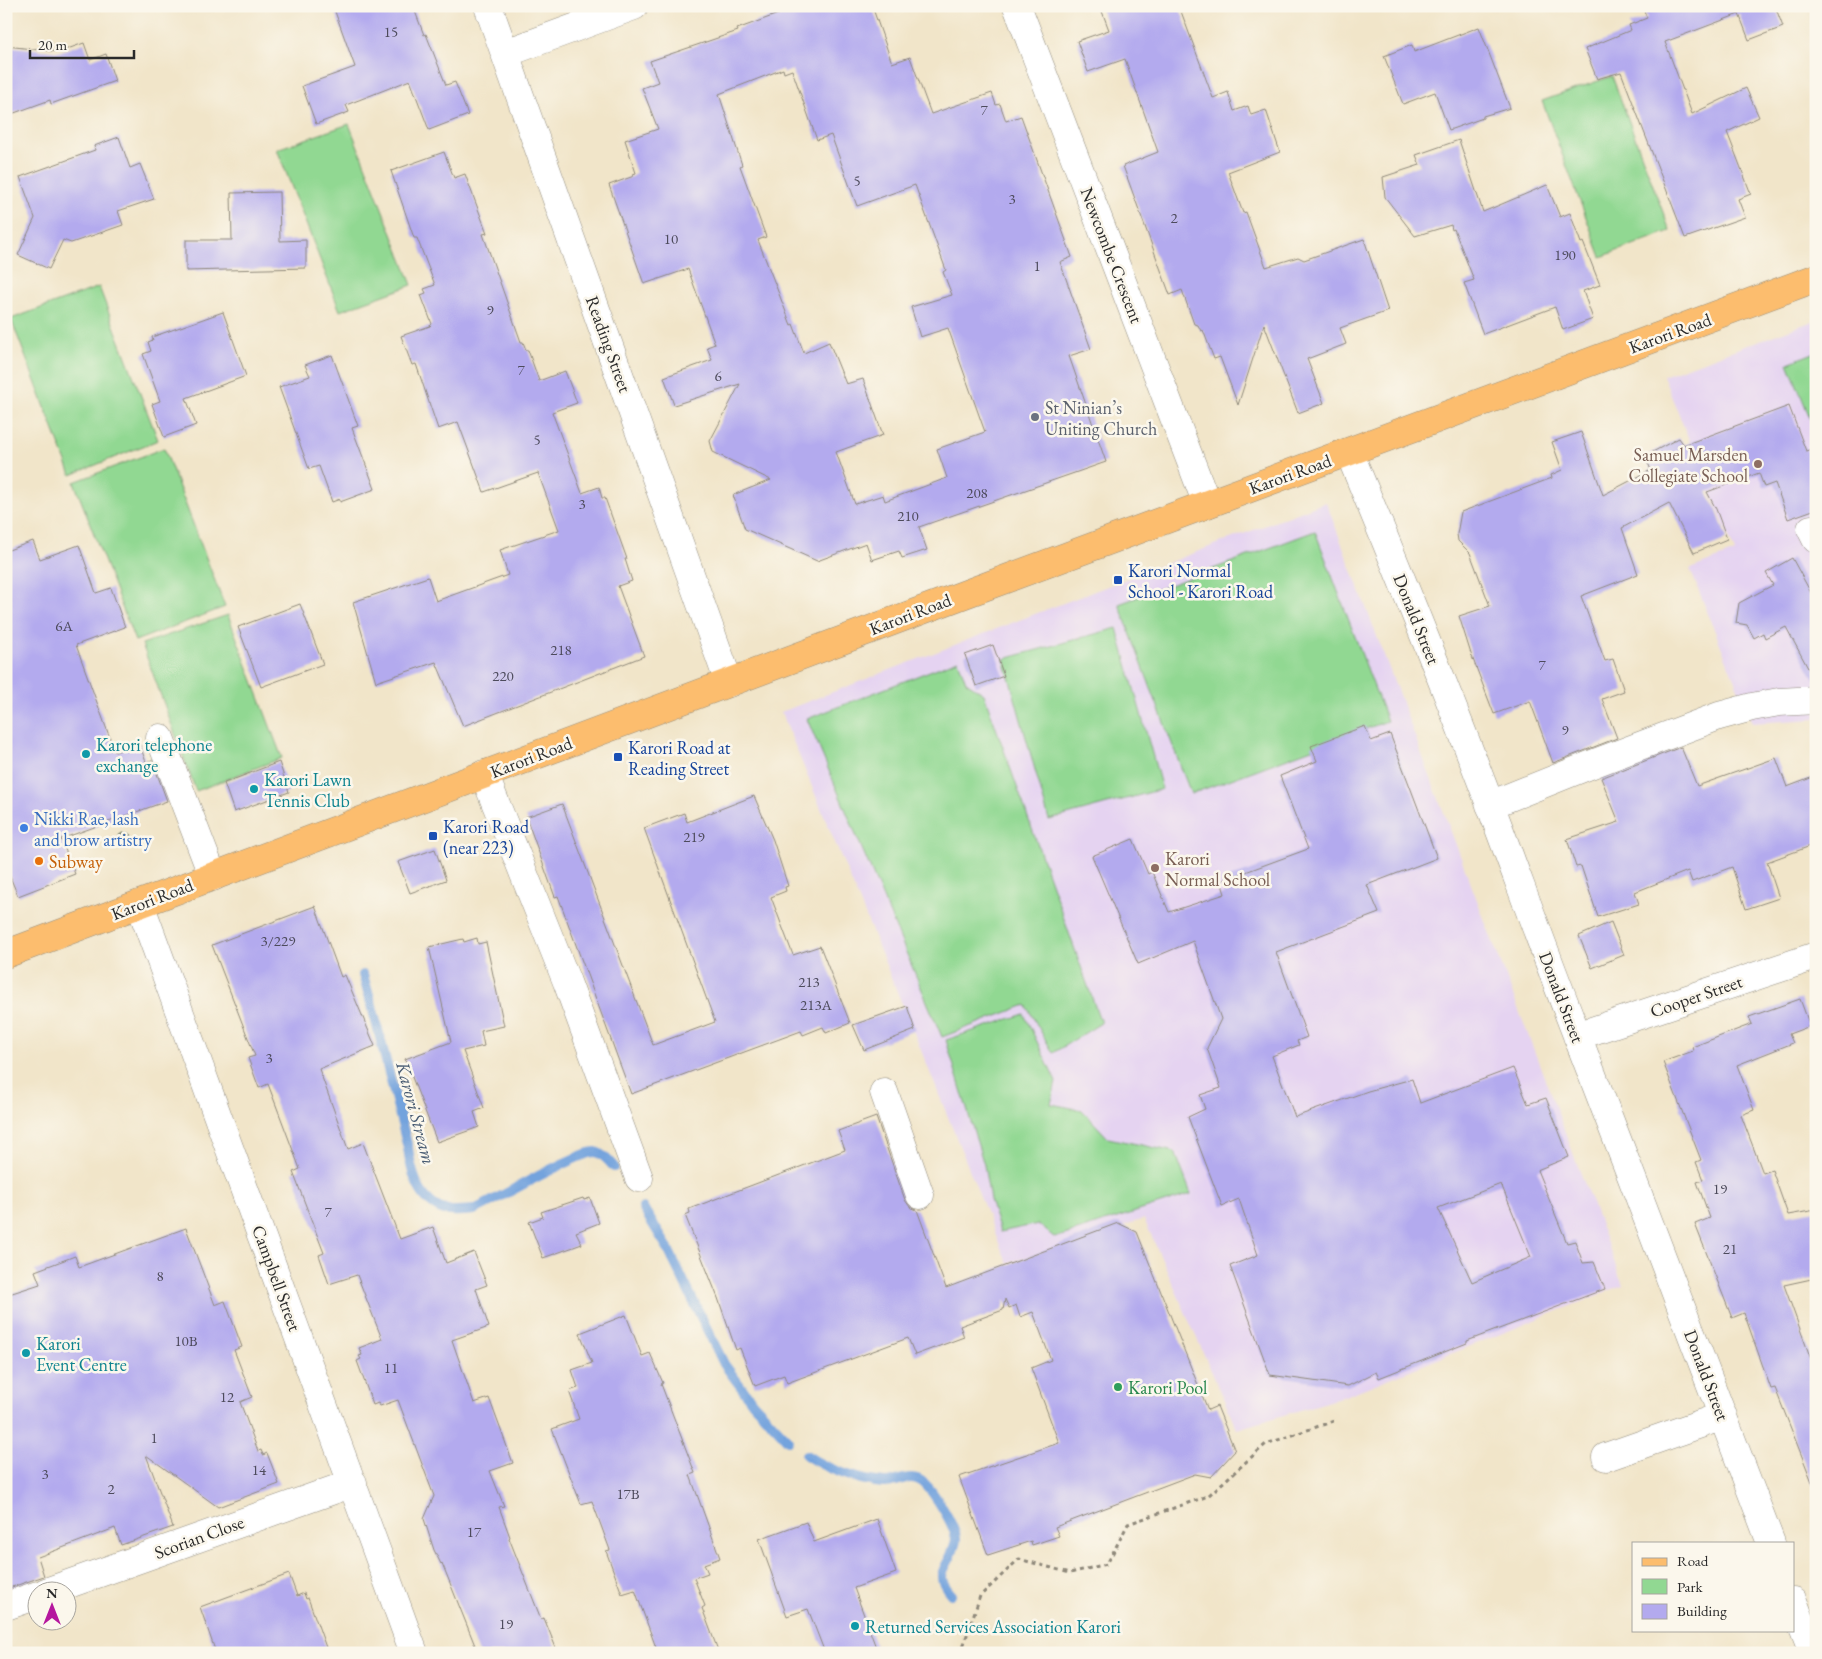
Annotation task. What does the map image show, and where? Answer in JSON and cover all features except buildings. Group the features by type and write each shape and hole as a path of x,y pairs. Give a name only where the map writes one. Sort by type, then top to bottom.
{"main road":[{"name":"Karori Road","path":"6,954 1816,278"}],"street":[{"name":"Reading Street","path":"488,6 729,683"},
{"path":"506,53 634,6"},
{"name":"Newcombe Crescent","path":"1017,6 1207,504"},
{"name":"Donald Street","path":"1349,452 1410,600 1490,806 1771,1542"},
{"path":"1490,806 1600,761 1719,716 1779,702 1816,700"},
{"path":"160,738 213,876"},
{"path":"484,774 567,982 639,1178"},
{"name":"Campbell Street","path":"140,904 414,1653"},
{"name":"Cooper Street","path":"1577,1036 1816,956"},
{"path":"884,1092 920,1195"},
{"path":"1606,1457 1723,1416"},
{"name":"Scorian Close","path":"74,1582 352,1483"},
{"path":"6,1606 28,1598"},
{"path":"1794,1604 1813,1653"}],"path":[{"path":"961,1653 980,1596 1019,1559 1070,1573 1107,1564 1128,1524 1208,1496 1266,1444 1337,1420"}],"shaded area":[{"name":"Samuel Marsden Collegiate School","path":"1816,320 1816,719 1752,723 1690,569 1735,552 1663,376"},
{"name":"Karori Normal School","path":"1326,502 1623,1285 1340,1398 1237,1429 1144,1219 1007,1263 781,712"}],"green space":[{"path":"1612,76 1670,231 1601,257 1542,101"},
{"path":"349,124 412,285 340,311 277,149"},
{"path":"99,287 158,440 71,475 11,319"},
{"path":"1816,352 1816,433 1788,363"},
{"path":"164,448 225,607 135,641 74,482"},
{"path":"1315,531 1387,721 1191,794 1119,604"},
{"path":"228,615 282,758 196,791 142,644"},
{"path":"1117,628 1162,789 1049,820 1004,659"},
{"path":"958,660 966,682 984,694 1101,1023 1053,1053 1026,1005 942,1037 807,719"},
{"path":"1024,1014 1056,1082 1051,1104 1082,1110 1108,1138 1175,1152 1191,1194 1055,1238 1038,1224 1000,1232 990,1200 984,1165 946,1040"}],"waterway":[{"name":"Karori Stream","path":"363,975 413,1174 420,1190 431,1203 447,1211 474,1210 556,1167 573,1159 596,1152 606,1158 614,1167"},
{"name":"Karori Stream","path":"643,1208 666,1245 724,1364 753,1403 788,1440"},
{"name":"Karori Stream","path":"806,1455 833,1469 864,1480 889,1483 914,1478 924,1483 943,1510 955,1533 955,1543 942,1576 945,1587 951,1594"}],"place":[{"name":"St Ninian’s Uniting Church","path":"1035,417"},
{"name":"Samuel Marsden Collegiate School","path":"1758,464"},
{"name":"Karori Normal School - Karori Road","path":"1118,580"},
{"name":"Karori telephone exchange","path":"86,754"},
{"name":"Karori Road at Reading Street","path":"618,757"},
{"name":"Karori Lawn Tennis Club","path":"254,789"},
{"name":"Nikki Rae, lash and brow artistry","path":"24,828"},
{"name":"Karori Road (near 223)","path":"433,836"},
{"name":"Subway","path":"39,861"},
{"name":"Karori Normal School","path":"1155,868"},
{"name":"Karori Event Centre","path":"26,1353"},
{"name":"Karori Pool","path":"1118,1387"},
{"name":"Returned Services Association Karori","path":"855,1626"}]}
